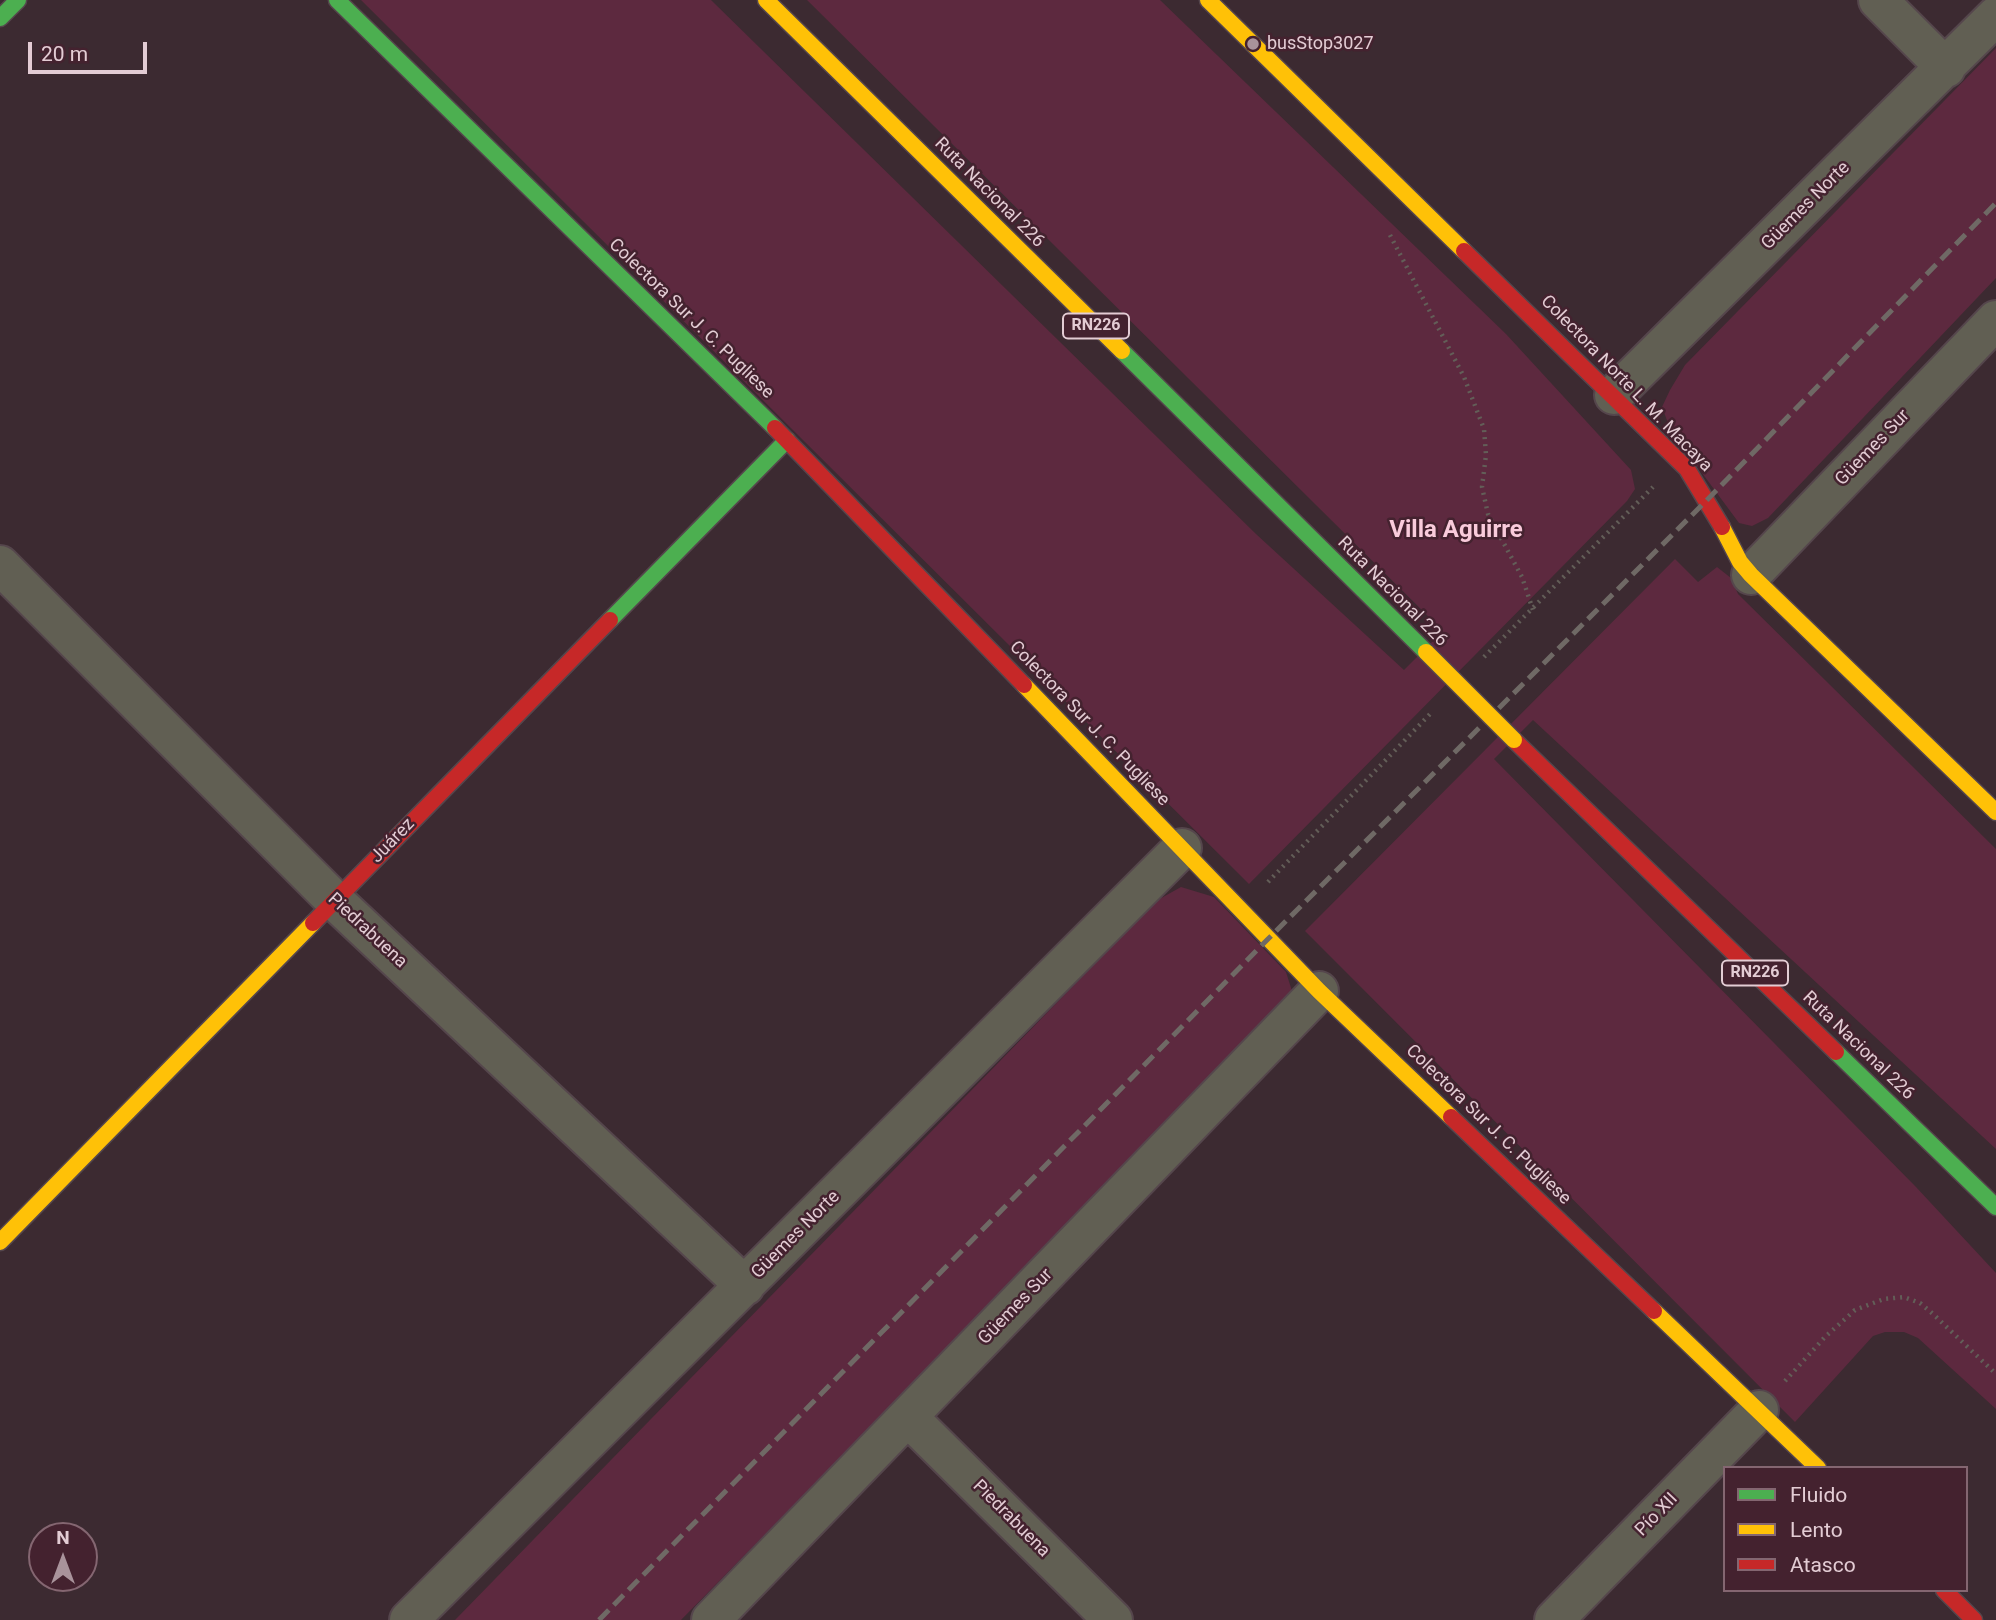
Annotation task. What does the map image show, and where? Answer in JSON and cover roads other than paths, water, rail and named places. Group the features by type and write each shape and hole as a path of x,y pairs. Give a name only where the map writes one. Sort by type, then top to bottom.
{"main road":[{"path":"0,18 18,0"},
{"name":"Colectora Sur J. C. Pugliese","path":"337,0 787,440 1319,991 1816,1466"},
{"name":"Ruta Nacional 226","path":"766,0 1514,740 1996,1207"},
{"name":"Colectora Norte L. M. Macaya","path":"1209,0 1614,395 1693,476 1709,499 1740,562 1751,575 1996,812"},
{"name":"Juárez","path":"0,1242 787,440"},
{"path":"1946,1592 1974,1620"}],"street":[{"path":"1878,0 1946,68"},
{"name":"Güemes Norte","path":"1614,395 1996,16"},
{"name":"Güemes Sur","path":"1751,575 1996,320"},
{"name":"Piedrabuena","path":"0,565 335,901 745,1286"},
{"name":"Güemes Norte","path":"409,1620 1182,848"},
{"name":"Güemes Sur","path":"711,1620 909,1419 1319,991"},
{"name":"Pío XII","path":"1554,1620 1759,1410"},
{"name":"Piedrabuena","path":"909,1419 1113,1620"}],"railway":[{"path":"599,1620 1268,939 1708,499 1996,203"}],"place":[{"name":"busStop3027","path":"1253,44"}],"district":[{"name":"Villa Aguirre","path":"1456,531"}]}
